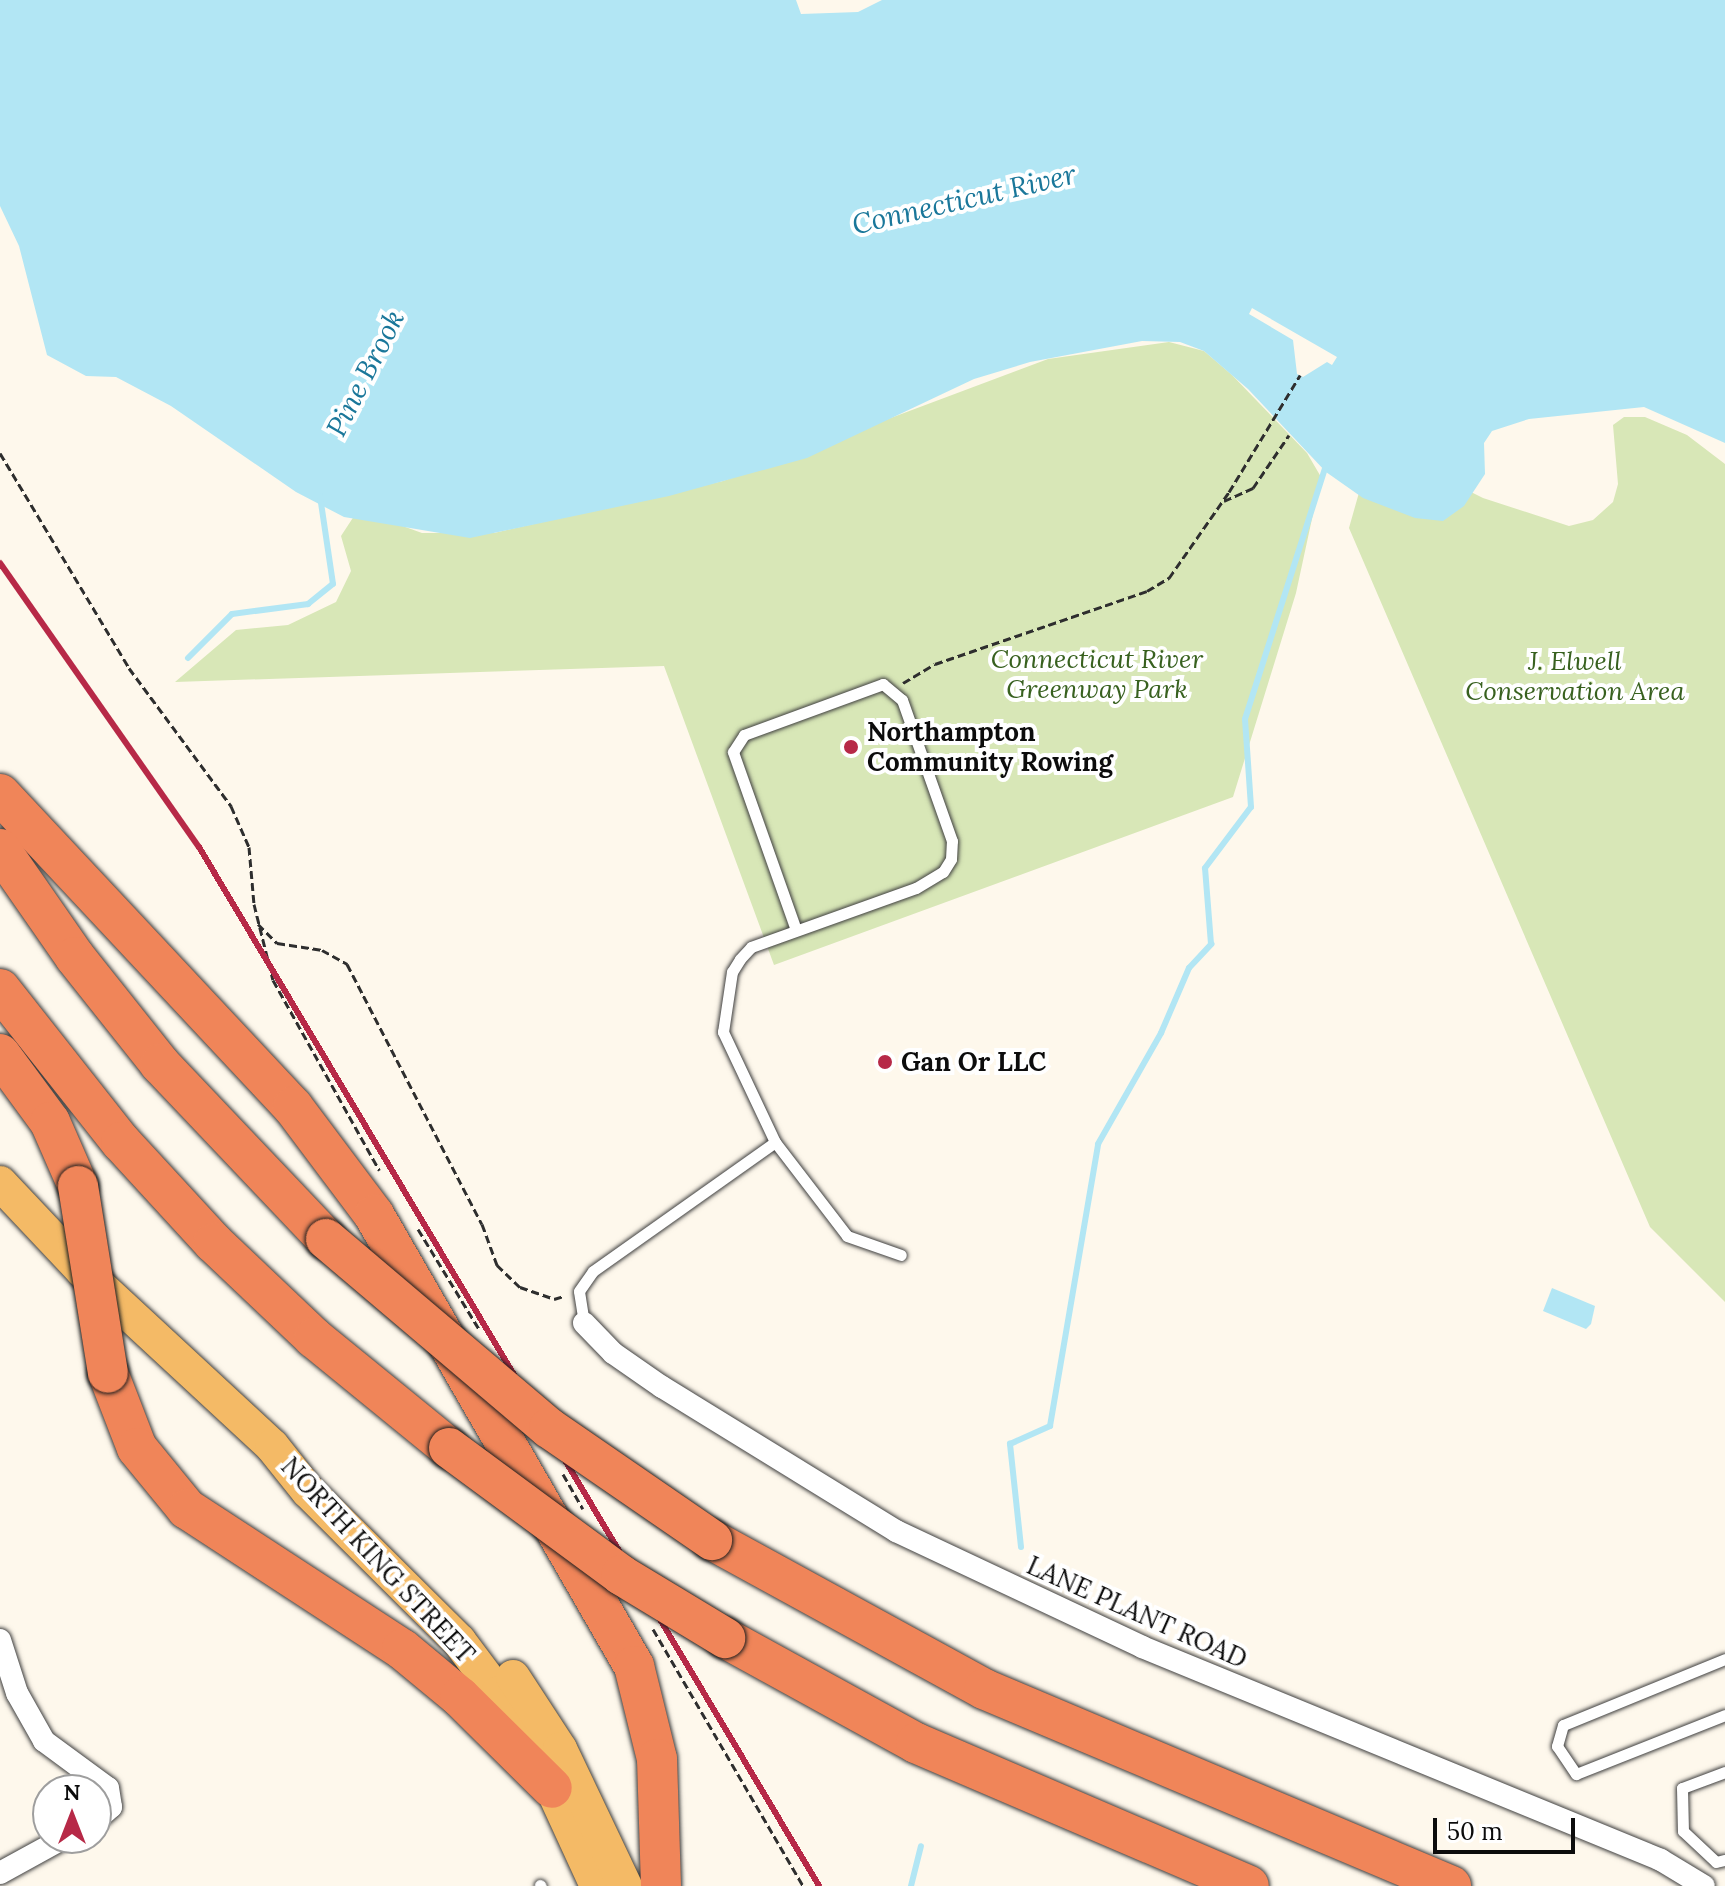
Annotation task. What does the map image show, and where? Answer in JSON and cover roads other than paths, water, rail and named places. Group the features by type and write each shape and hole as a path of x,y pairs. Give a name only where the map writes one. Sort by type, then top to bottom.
{"highway":[{"path":"0,794 61,865 293,1107 374,1215 634,1666 657,1759 661,1886"},
{"path":"0,849 75,957 160,1064 326,1239 549,1428 712,1540 984,1689 1451,1886"},
{"path":"0,989 121,1142 214,1243 314,1338 449,1448 621,1575 725,1638 916,1743 1249,1886"},
{"path":"0,1054 50,1122 78,1186 108,1373 137,1448 187,1509 402,1649 460,1697 552,1788"}],"main road":[{"name":"NORTH KING STREET","path":"0,1183 82,1270 272,1446 308,1491 459,1641 498,1693 552,1788 597,1886"},
{"name":"NORTH KING STREET","path":"272,1446 323,1474 387,1533 470,1621 560,1749 625,1886"}],"street":[{"name":"LANE PLANT ROAD","path":"584,1323 613,1353 662,1387 896,1531 1142,1647 1661,1860 1704,1886"},
{"path":"0,1640 17,1693 44,1741 89,1774"},
{"path":"0,1873 35,1854"}],"lane":[{"path":"796,930 733,752 744,735 883,684 893,689 902,700 952,841 951,859 943,872 916,888 751,947 732,972 723,1032 775,1142 847,1236 901,1255"},
{"path":"584,1323 579,1291 593,1271 775,1142"},
{"path":"1725,1659 1563,1725 1557,1746 1576,1774 1725,1715"},
{"path":"1725,1772 1682,1788 1683,1831 1716,1862 1725,1860"}],"water":[{"name":"Connecticut River","path":"0,0 796,0 801,14 858,12 882,0 1725,0 1725,443 1644,407 1529,419 1492,431 1484,443 1485,474 1464,506 1443,521 1415,518 1363,498 1326,472 1248,389 1204,351 1180,342 1142,341 1030,362 974,379 807,458 669,496 470,538 344,517 296,492 171,406 116,377 86,376 47,355 19,246 0,206"},
{"path":"1552,1288 1595,1306 1591,1324 1586,1329 1543,1311"}],"waterway":[{"path":"1021,1547 1010,1444 1050,1426 1098,1144 1161,1033 1189,968 1211,944 1205,868 1251,807 1245,719 1326,465"},
{"name":"Pine Brook","path":"188,658 232,614 308,604 333,584 320,496"},
{"path":"911,1886 921,1846"}],"railway":[{"path":"0,563 199,847 819,1886"}],"place":[{"name":"Northampton Community Rowing","path":"851,747"},
{"name":"Gan Or LLC","path":"885,1062"}],"park label":[{"name":"Connecticut River Greenway Park","path":"1097,674"},
{"name":"J. Elwell Conservation Area","path":"1575,676"}]}
